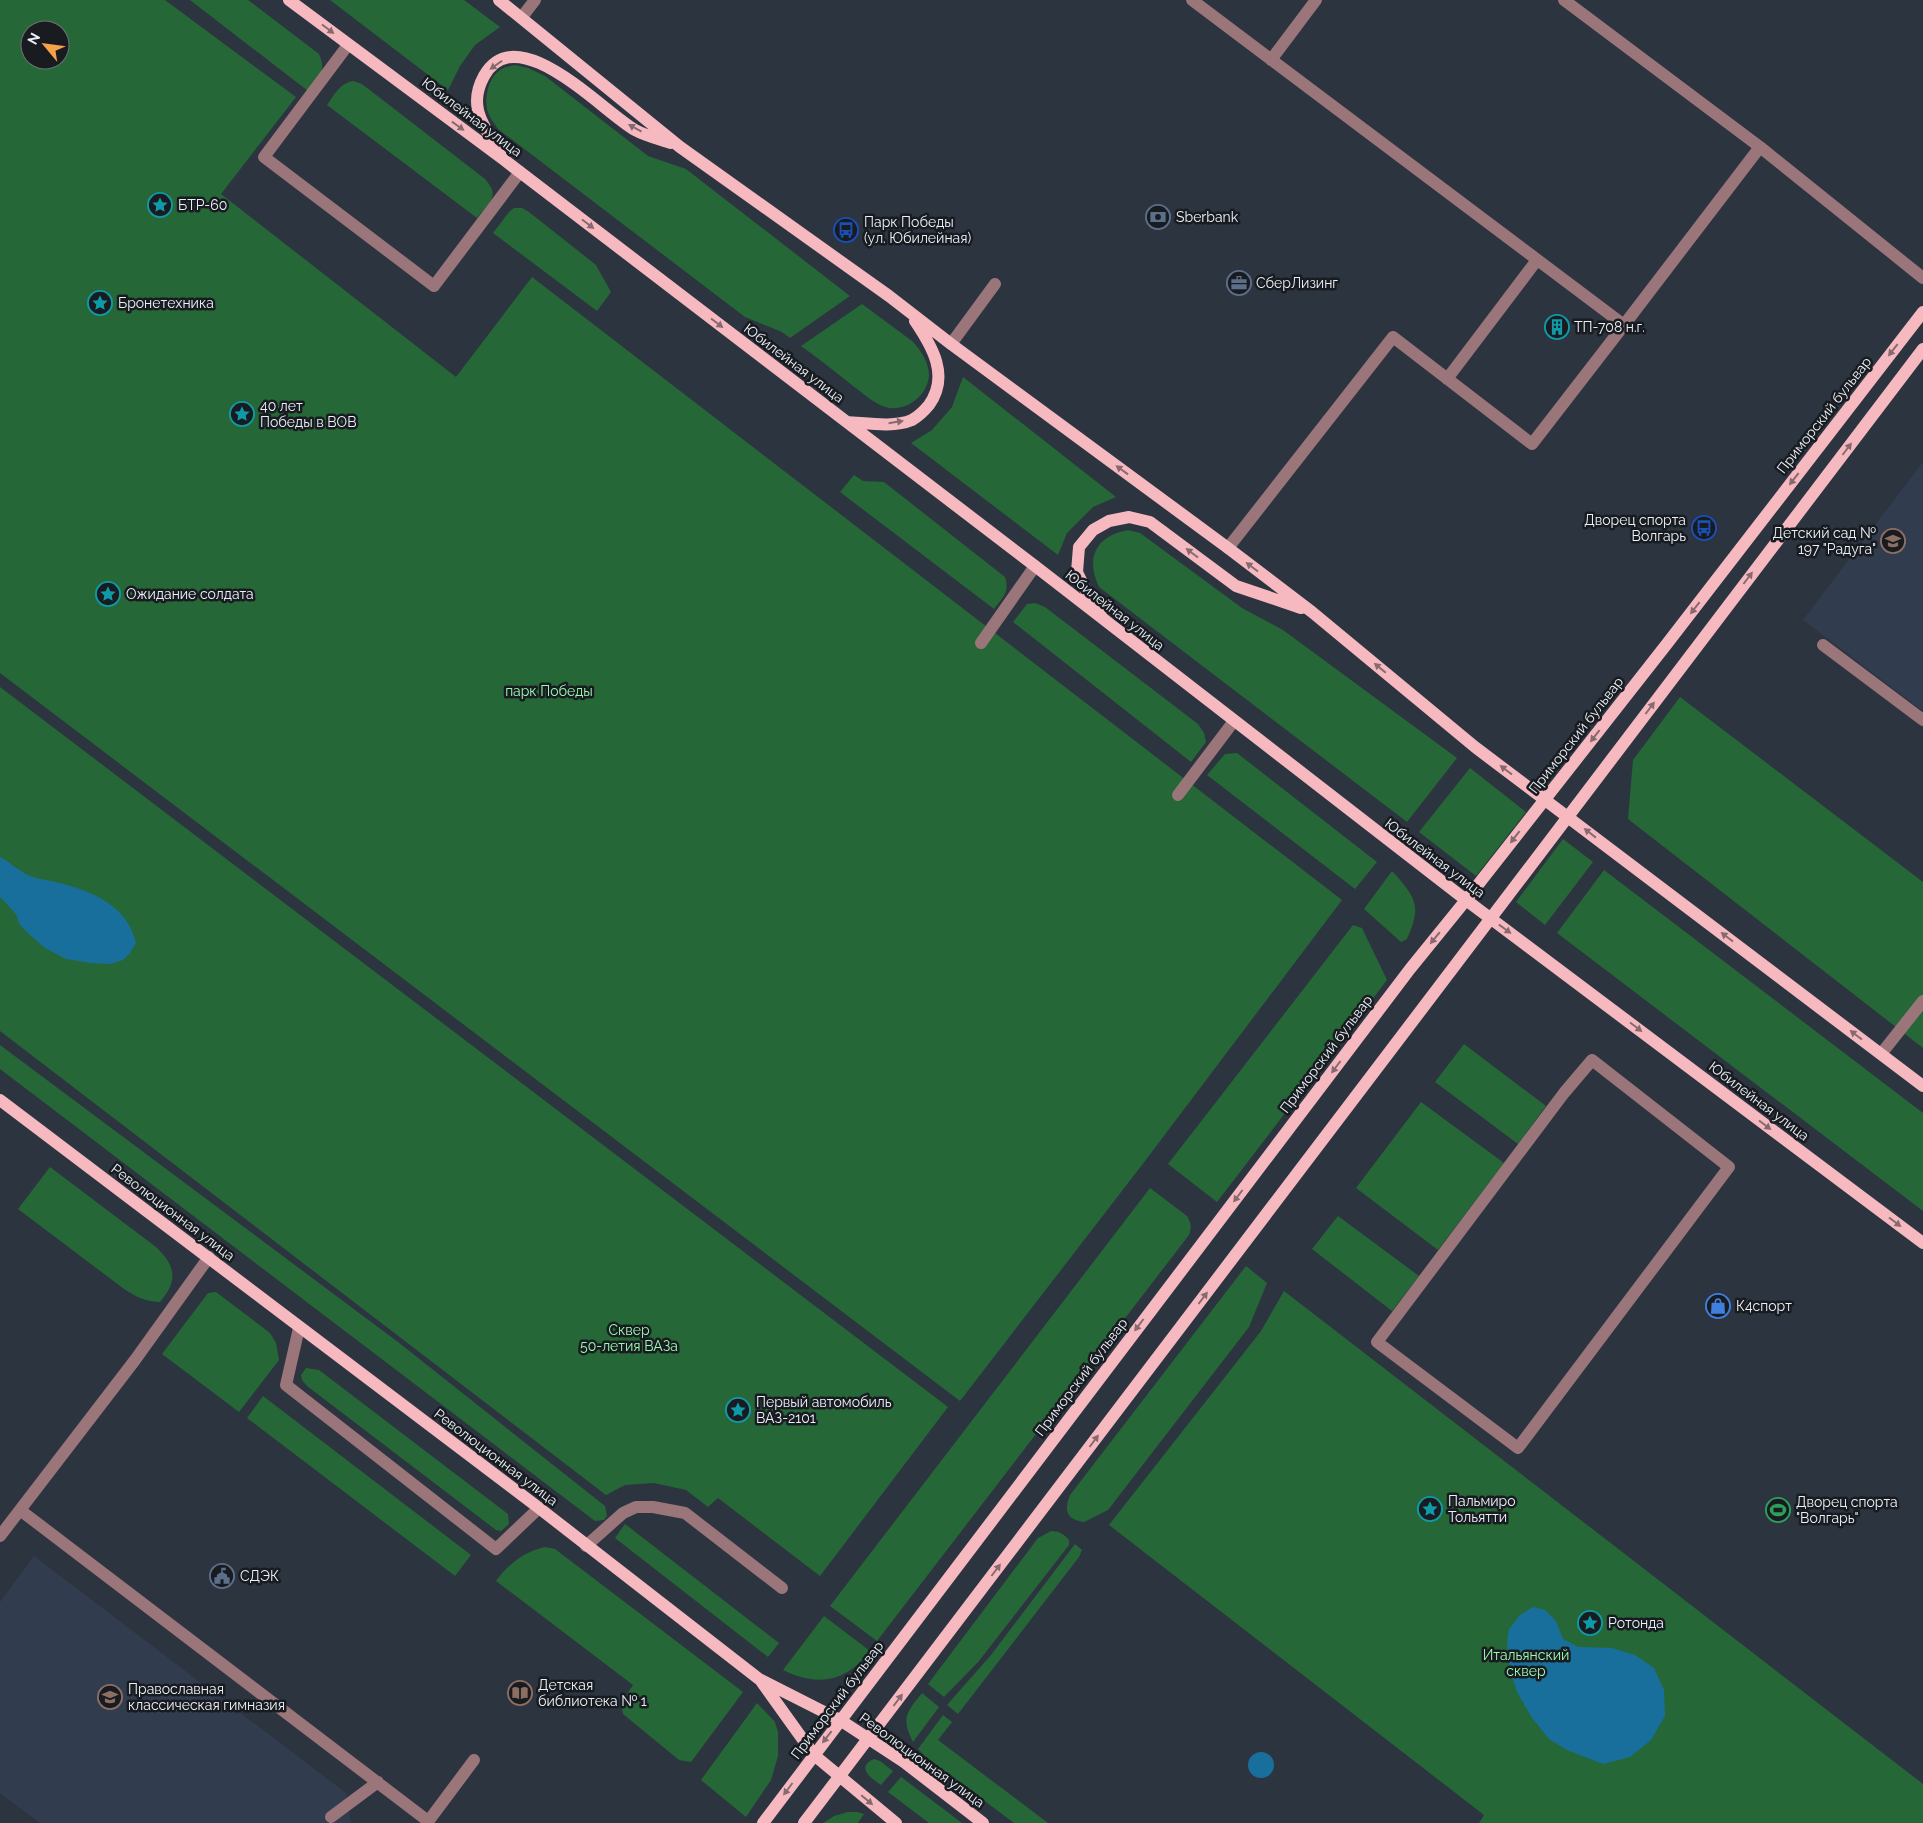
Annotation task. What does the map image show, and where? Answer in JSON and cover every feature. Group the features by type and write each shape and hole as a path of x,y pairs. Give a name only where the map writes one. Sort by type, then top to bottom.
{"main road":[{"name":"Юбилейная улица","path":"289,0 503,158 1036,566 1466,900 1923,1243"},
{"path":"499,0 680,147 910,313 1228,548 1312,612 1476,747 1923,1086"},
{"path":"503,158 478,116 477,97 480,84 487,72 499,62 512,57 528,59 546,65 565,77 635,130 680,147"},
{"name":"Приморский бульвар","path":"763,1823 1404,977 1545,799 1923,312"},
{"path":"847,422 887,424 911,420 923,412 932,401 938,385 939,367 930,344 910,313"},
{"path":"804,1823 1923,349"},
{"path":"1114,628 1086,593 1076,572 1079,547 1093,530 1109,520 1128,517 1150,522 1236,586 1312,612"},
{"name":"Революционная улица","path":"0,1100 538,1508 759,1679 840,1720 868,1738 904,1762 983,1823"},
{"path":"759,1679 814,1755 896,1823"}],"street":[{"path":"522,17 535,0"},
{"path":"1192,0 1624,324"},
{"path":"1271,60 1316,0"},
{"path":"1564,0 1760,147 1923,278"},
{"path":"348,45 264,157 434,286 520,172"},
{"path":"1228,548 1393,337 1532,444 1760,147"},
{"path":"1447,379 1537,260"},
{"path":"951,344 995,284"},
{"path":"981,643 1036,566"},
{"path":"1824,646 1923,720"},
{"path":"1178,795 1234,721"},
{"path":"1882,1054 1923,1001"},
{"path":"1592,1060 1729,1167 1518,1448 1464,1407 1376,1342 1564,1093 1592,1060"},
{"path":"0,1536 135,1360 209,1258"},
{"path":"299,1328 286,1385 496,1549 538,1508"},
{"path":"586,1546 623,1513 636,1508 653,1507 684,1513 782,1588"},
{"path":"20,1510 428,1822 474,1760"},
{"path":"331,1817 378,1782"}],"shaded area":[{"name":"Детский сад № 197 \"Радуга\"","path":"1923,462 1923,711 1803,620"},
{"name":"Православная классическая гимназия","path":"34,1556 346,1793 351,1823 40,1823 0,1793 0,1602"}],"green space":[{"name":"парк Победы","path":"0,0 165,0 296,97 221,194 456,377 532,277 1342,900 1145,1161 960,1401 0,673"},
{"path":"190,0 248,0 319,54 322,65 321,74 308,91"},
{"path":"330,0 464,0 500,27 475,45 460,66 448,90"},
{"path":"515,65 528,68 545,76 648,156 686,169 850,296 790,338 782,332 745,317 498,129 487,110 487,91 492,79 500,70"},
{"path":"353,81 362,84 485,179 490,185 493,195 477,218 327,105 344,84"},
{"path":"514,208 522,208 529,212 596,265 611,292 597,311 493,233"},
{"path":"862,304 912,341 926,361 929,375 925,390 907,405 893,408 876,403 801,346"},
{"path":"963,377 1116,497 1093,507 1067,533 1058,555 911,443 932,430 952,407"},
{"path":"854,475 863,481 884,482 1005,577 1006,591 994,609 840,492"},
{"path":"1128,530 1140,533 1242,608 1283,630 1457,758 1407,822 1099,587 1093,567 1096,550 1108,537"},
{"path":"1035,603 1045,607 1198,724 1204,733 1206,742 1191,762 1013,622 1027,604"},
{"name":"Сквер 50-летия ВАЗа","path":"0,687 948,1407 820,1576 718,1498 708,1507 686,1490 654,1483 625,1485 606,1495 0,1031"},
{"path":"1680,697 1923,882 1923,1048 1628,819 1633,760"},
{"path":"1237,753 1377,862 1355,889 1207,775 1225,754"},
{"path":"1470,768 1526,812 1476,876 1419,832"},
{"path":"1563,839 1593,862 1545,925 1516,902"},
{"path":"1604,870 1923,1113 1923,1211 1557,933"},
{"path":"1392,871 1407,888 1414,902 1415,910 1412,928 1407,939 1401,942 1364,909"},
{"path":"1353,925 1362,928 1387,980 1217,1202 1168,1164"},
{"path":"1464,1044 1546,1106 1518,1144 1435,1082"},
{"path":"0,1045 398,1342 605,1506 607,1516 604,1520 595,1521 0,1069"},
{"path":"1421,1102 1504,1163 1438,1250 1356,1188"},
{"path":"50,1167 156,1247 167,1260 171,1267 172,1280 170,1287 160,1302 150,1301 124,1289 18,1209"},
{"path":"1150,1188 1187,1216 1191,1225 1189,1235 877,1641 830,1606"},
{"path":"1338,1216 1419,1276 1392,1311 1312,1249"},
{"path":"1246,1266 1267,1283 1249,1327 1108,1510 1084,1522 1070,1517 1067,1505 1070,1495"},
{"name":"Итальянский сквер","path":"1284,1291 1923,1784 1923,1823 1479,1823 1484,1815 1109,1525 1261,1331"},
{"path":"216,1292 270,1333 276,1343 279,1360 239,1412 162,1354 208,1293"},
{"path":"306,1368 319,1370 508,1514 509,1524 501,1531 496,1530 307,1386 302,1380 301,1375"},
{"path":"263,1396 471,1555 455,1576 247,1418"},
{"path":"625,1524 779,1643 768,1657 615,1538"},
{"path":"1051,1531 1063,1535 1069,1540 1069,1545 979,1661 944,1697 928,1684 1038,1538"},
{"path":"1075,1544 1082,1550 1079,1557 958,1714 947,1705 991,1655"},
{"path":"545,1547 555,1549 743,1692 691,1762 679,1760 623,1714 621,1703 633,1685 496,1581 506,1569 523,1555"},
{"path":"824,1616 870,1651 851,1669 831,1678 808,1679 783,1670"},
{"path":"922,1693 939,1707 913,1742 906,1721 909,1711"},
{"path":"757,1703 775,1722 778,1732 778,1756 771,1780 746,1817 701,1780"},
{"path":"943,1715 952,1722 938,1740 1048,1823 1014,1823 918,1749"},
{"path":"874,1759 880,1761 893,1771 881,1785 865,1769 868,1762"},
{"path":"901,1777 962,1823 929,1823 888,1792"},
{"path":"848,1812 864,1814 858,1823 823,1823 834,1816"}],"water":[{"path":"0,857 28,875 71,886 107,902 117,910 132,930 136,943 130,953 123,960 110,964 91,963 66,959 45,948 20,925 16,914 0,897"},
{"path":"1533,1607 1545,1610 1556,1621 1563,1639 1578,1647 1612,1648 1635,1655 1654,1668 1664,1690 1665,1716 1651,1740 1630,1757 1603,1764 1567,1750 1549,1739 1532,1718 1517,1692 1510,1670 1507,1643 1509,1629 1520,1615"},
{"path":"1261,1752 1270,1756 1274,1765 1270,1774 1261,1778 1252,1774 1248,1765 1252,1756"}],"place":[{"name":"БТР-60","path":"160,205"},
{"name":"Sberbank","path":"1158,217"},
{"name":"Парк Победы (ул. Юбилейная)","path":"846,230"},
{"name":"СберЛизинг","path":"1239,283"},
{"name":"Бронетехника","path":"100,303"},
{"name":"ТП-708 н.г.","path":"1557,327"},
{"name":"40 лет Победы в ВОВ","path":"242,414"},
{"name":"Дворец спорта Волгарь","path":"1704,528"},
{"name":"Детский сад № 197 \"Радуга\"","path":"1893,541"},
{"name":"Ожидание солдата","path":"108,594"},
{"name":"К4спорт","path":"1718,1306"},
{"name":"Первый автомобиль ВАЗ-2101","path":"738,1410"},
{"name":"Пальмиро Тольятти","path":"1430,1509"},
{"name":"Дворец спорта \"Волгарь\"","path":"1778,1510"},
{"name":"СДЭК","path":"222,1576"},
{"name":"Ротонда","path":"1590,1623"},
{"name":"Детская библиотека № 1","path":"520,1693"},
{"name":"Православная классическая гимназия","path":"110,1697"}]}
